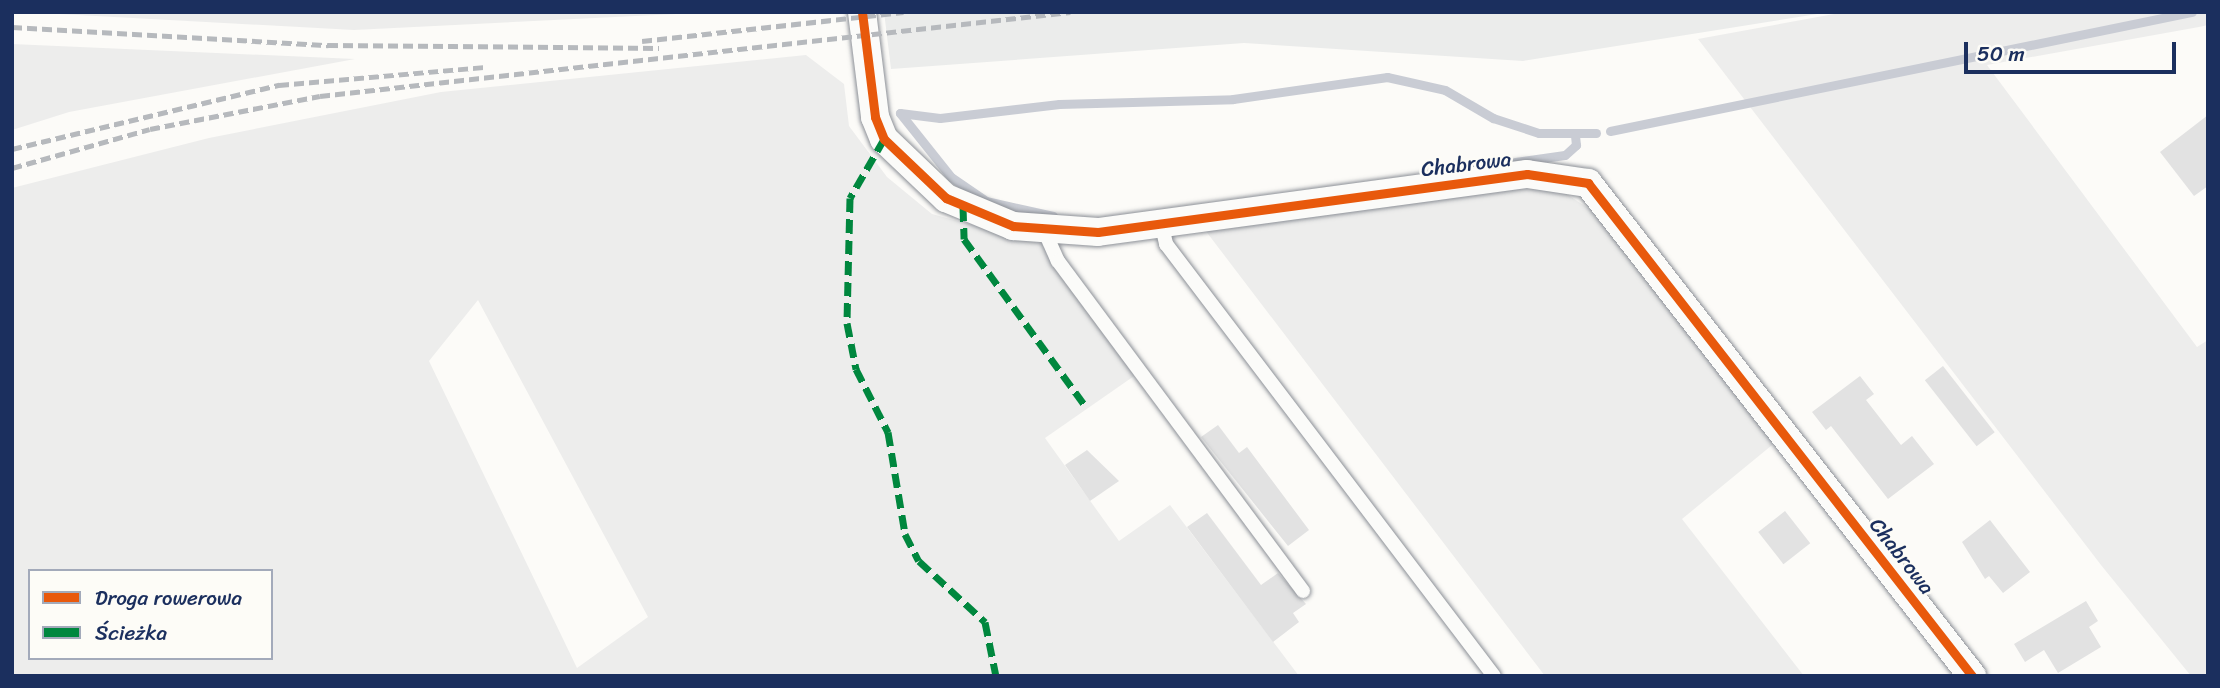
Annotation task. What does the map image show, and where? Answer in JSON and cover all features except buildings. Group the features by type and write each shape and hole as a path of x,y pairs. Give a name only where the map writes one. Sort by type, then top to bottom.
{"street":[{"name":"Chabrowa","path":"862,12 875,117 894,153 946,198 995,220 1044,230 1098,232 1527,174 1588,183 1972,676"}],"lane":[{"path":"1161,222 1166,244 1494,676"},
{"path":"1044,230 1058,261 1303,591"}],"shaded area":[{"path":"23,12 717,12 354,30"},
{"path":"884,12 1830,12 1523,61 1244,43 891,69"},
{"path":"1845,12 2208,12 2208,25 1987,65 2197,347 2208,340 2208,676 2191,676 2101,565 1698,39"},
{"path":"12,44 355,59 69,112 12,130"},
{"path":"806,55 844,84 849,126 887,177 932,214 1042,244 1137,374 1045,438 1119,541 1170,505 1299,676 12,676 12,188 209,138 441,92","holes":["478,300 648,617 577,668 429,361"]},
{"path":"1527,188 1565,193 1600,216 1777,441 1682,519 1804,676 1545,676 1205,230"}],"waterway":[{"path":"1610,131 2192,12"},
{"path":"1053,216 986,201 951,177 900,113 940,118 1059,104 1233,99 1387,77 1445,90 1493,118 1539,133 1596,133"},
{"path":"1515,162 1565,155 1576,145 1575,136"}],"railway":[{"path":"642,41 903,12"},
{"path":"12,168 150,129 320,96 1070,12"},
{"path":"12,27 328,45 659,48"},
{"path":"12,149 279,85 486,67"}],"marked path":[{"path":"884,139 850,198 847,323 856,369 888,432 905,534 919,561 985,622 996,676"},
{"path":"963,207 964,239 1086,407"}],"cycle path":[{"path":"862,12 875,117 884,139 946,198 1013,226 1098,232 1527,174 1588,183 1972,676"}]}
